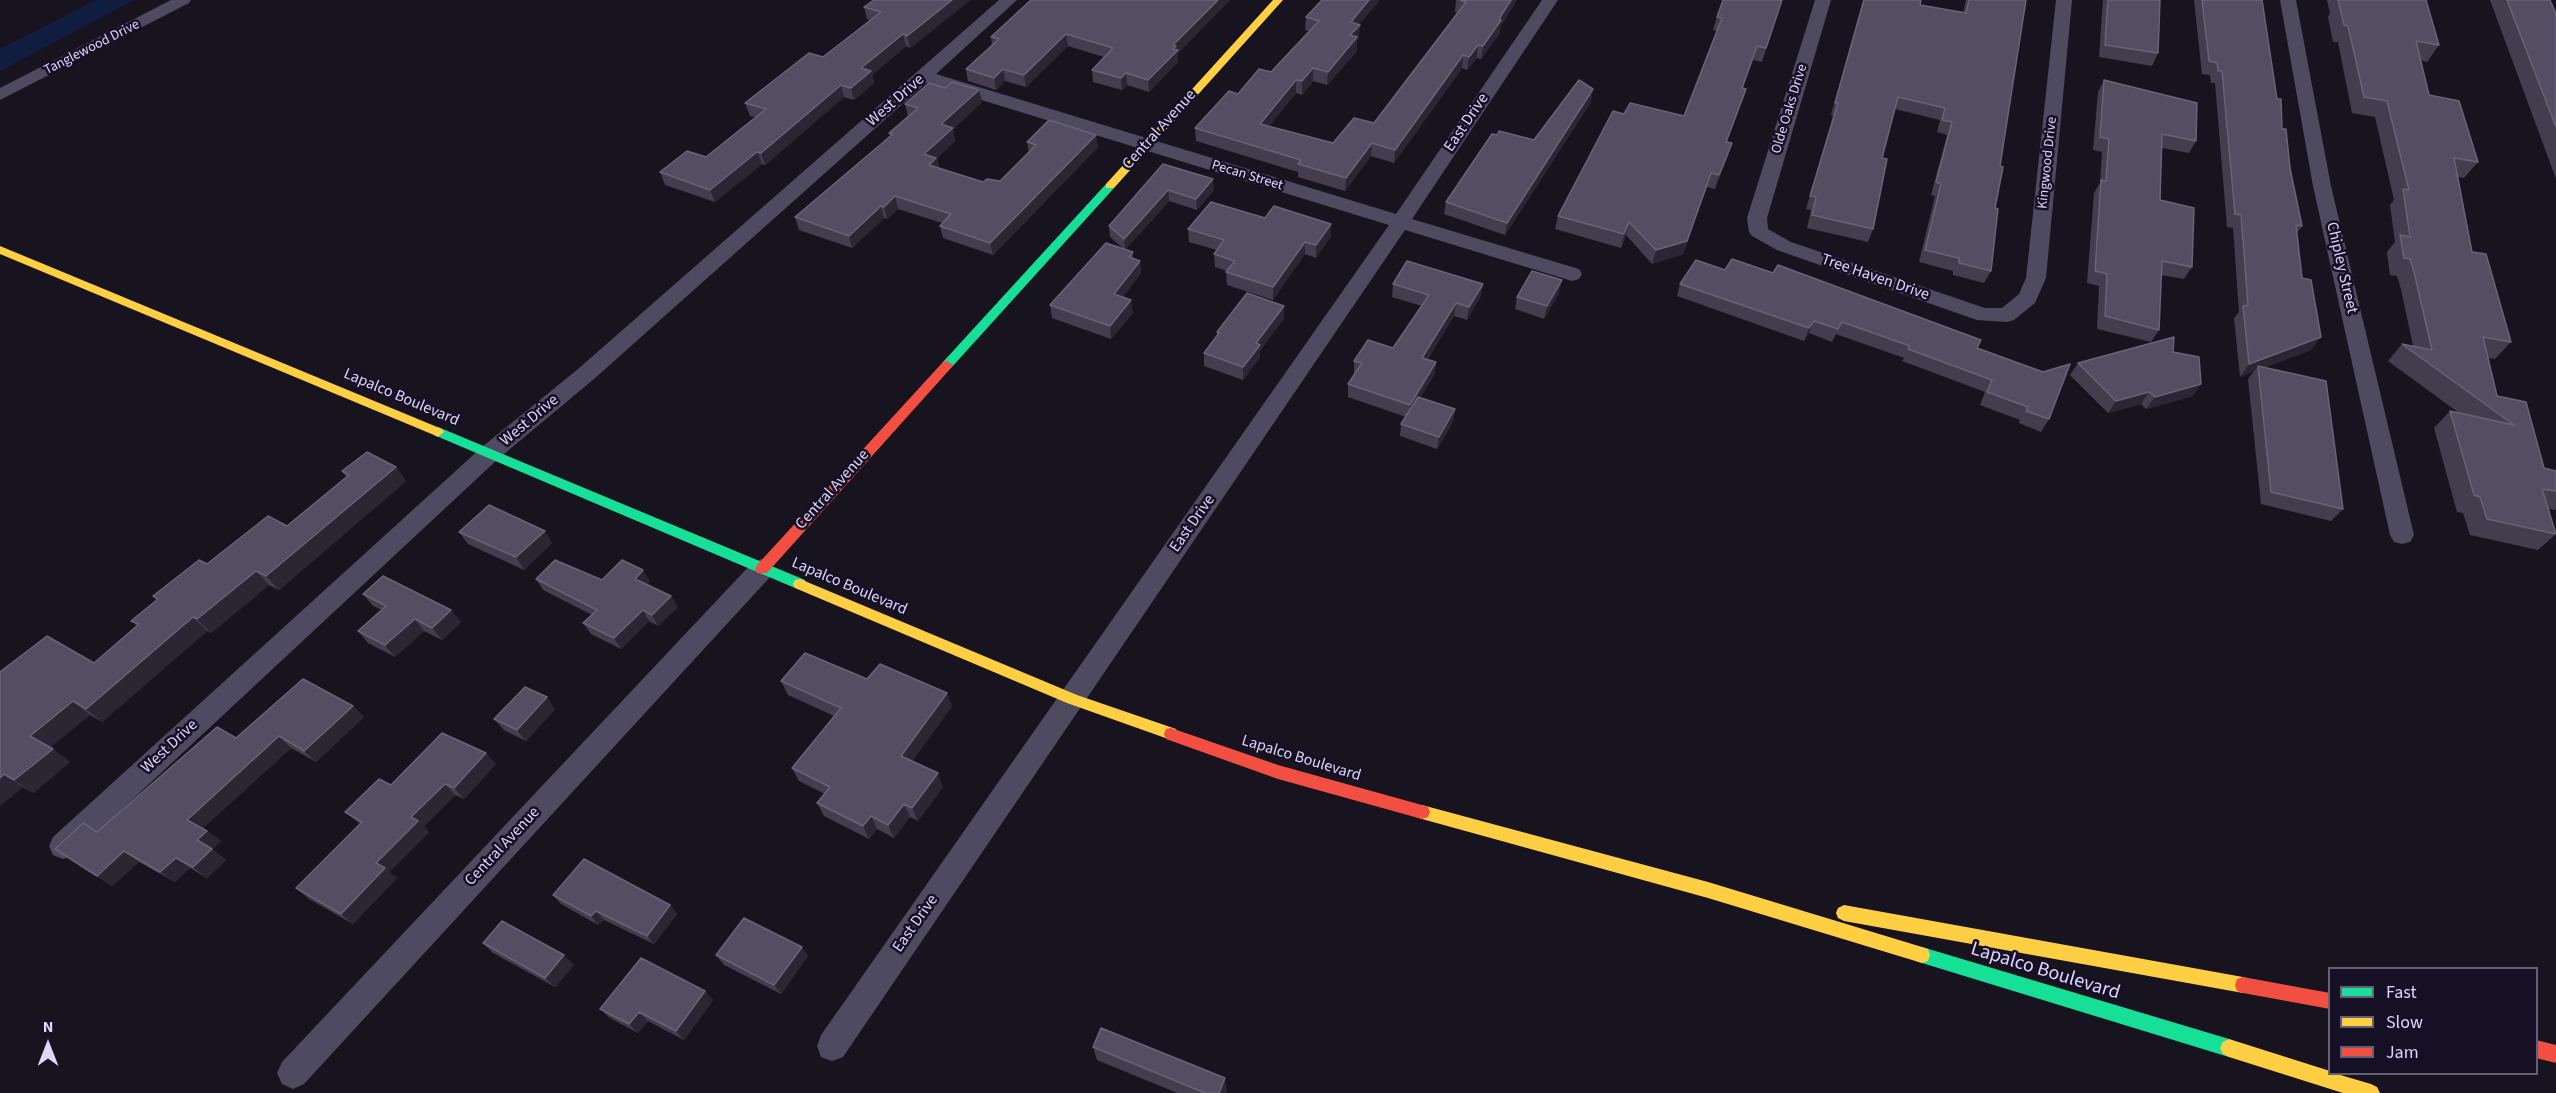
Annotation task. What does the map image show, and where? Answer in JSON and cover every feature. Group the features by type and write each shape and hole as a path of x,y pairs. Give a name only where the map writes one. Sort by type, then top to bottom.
{"main road":[{"name":"Central Avenue","path":"762,569 1278,0"},
{"name":"Lapalco Boulevard","path":"0,250 490,453 1072,699 1278,772 1708,890 2264,1058 2371,1093"},
{"name":"Lapalco Boulevard","path":"1708,890 1812,907"},
{"name":"Lapalco Boulevard","path":"1835,911 2328,1001"},
{"path":"2538,1050 2556,1054"}],"street":[{"name":"Tanglewood Drive","path":"0,95 183,0"},
{"name":"West Drive","path":"58,850 490,453 586,374 1009,0"},
{"name":"East Drive","path":"832,1046 1400,222 1550,0"},
{"name":"Olde Oaks Drive","path":"1757,218 1822,0"},
{"name":"Kingwood Drive","path":"2007,315 2028,298 2036,278 2064,0"},
{"name":"Chipley Street","path":"2288,0 2322,186 2402,535"},
{"name":"Pecan Street","path":"924,76 1146,146 1572,274"},
{"name":"Tree Haven Drive","path":"1757,218 1759,232 1784,246 1984,315 2007,315"},
{"name":"Central Avenue","path":"293,1072 762,569"}],"water":[{"path":"96,0 134,0 0,71 0,49"}],"building":[{"path":"874,0 952,0 907,36 903,34 861,68 871,71 851,88 841,85 761,153 757,152 710,190 660,172 687,151 706,157 766,109 745,103 809,53 823,57 881,12 864,7"},
{"path":"1031,0 1218,0 1173,45 1176,46 1173,49 1178,50 1148,80 1126,73 1121,78 1092,70 1113,48 1066,34 1024,75 1003,69 994,78 966,69 999,39 991,37"},
{"path":"1322,0 1369,0 1351,22 1360,25 1350,35 1357,37 1328,72 1313,68 1302,81 1296,80 1260,124 1333,143 1354,118 1374,123 1466,2 1460,0 1511,0 1499,19 1501,20 1483,46 1478,45 1469,57 1463,55 1395,150 1372,143 1346,178 1298,164 1301,160 1195,128 1229,91 1238,94 1259,69 1271,72 1319,21 1306,17"},
{"path":"1723,0 1782,0 1766,48 1757,46 1742,88 1746,89 1726,142 1732,143 1719,175 1711,173 1687,241 1656,250 1629,222 1624,234 1558,216 1613,111 1624,114 1630,103 1684,116 1722,18 1717,17"},
{"path":"1864,0 1921,0 1920,5 1966,13 1969,0 2026,0 2000,166 2003,167 1995,208 1998,209 1991,271 1959,263 1959,258 1925,250 1941,184 1936,182 1952,122 1942,120 1945,108 1898,97 1882,158 1887,159 1873,229 1812,215 1816,197 1810,196 1838,103 1835,103"},
{"path":"2108,0 2160,0 2158,53 2105,45"},
{"path":"2202,0 2262,0 2277,99 2281,99 2282,129 2286,129 2290,168 2302,226 2296,225 2302,278 2311,280 2321,337 2249,364 2243,306 2248,305 2241,215 2235,214 2222,71 2218,71 2217,63 2209,61"},
{"path":"2338,0 2426,0 2439,45 2416,41 2429,95 2459,101 2478,162 2454,158 2472,252 2486,254 2511,342 2483,337 2497,396 2526,402 2544,468 2556,471 2556,491 2542,489 2556,534 2487,519 2480,497 2474,495 2450,411 2514,425 2402,344 2432,350 2414,272 2410,259 2404,258 2400,235 2410,237 2403,189 2409,190 2387,101 2364,97 2348,26 2344,25"},
{"path":"2507,0 2550,0 2556,14 2556,127"},
{"path":"1579,80 1593,89 1507,223 1446,202 1492,134 1497,135 1499,131 1534,140"},
{"path":"2104,80 2197,103 2196,141 2162,134 2160,200 2194,208 2192,267 2162,261 2159,330 2105,316 2107,274 2095,271 2101,180 2106,181 2109,139 2100,137"},
{"path":"952,82 979,90 941,124 953,128 924,154 936,158 929,165 983,182 987,179 1000,181 1036,145 1027,142 1049,120 1096,135 990,243 940,226 951,214 895,196 849,236 795,217 893,134 889,133 918,108 905,104 929,83 945,88"},
{"path":"1163,164 1213,179 1196,199 1168,190 1124,239 1109,226"},
{"path":"1211,202 1265,218 1274,206 1331,224 1316,245 1305,242 1273,287 1226,272 1235,261 1214,254 1224,240 1188,229"},
{"path":"1106,243 1133,252 1129,257 1140,261 1114,294 1131,300 1110,326 1050,305"},
{"path":"1732,259 1773,273 1778,265 1981,340 1977,348 2043,372 2070,364 2049,419 2026,411 2028,407 1987,392 1992,380 1908,349 1910,346 1842,322 1838,329 1814,321 1809,328 1680,284 1696,260 1725,270"},
{"path":"1407,261 1483,284 1469,307 1456,303 1422,358 1436,362 1410,405 1348,384 1362,363 1354,361 1368,340 1393,348 1429,295 1393,284"},
{"path":"1532,271 1562,280 1547,306 1517,297"},
{"path":"1247,293 1284,306 1256,343 1260,345 1243,367 1204,353"},
{"path":"2174,337 2173,352 2199,357 2201,384 2155,397 2149,392 2116,401 2078,363"},
{"path":"2258,366 2326,381 2343,509 2271,492"},
{"path":"1418,397 1455,409 1439,437 1401,424"},
{"path":"367,452 396,467 266,576 256,571 197,619 193,617 86,709 73,701 30,736 53,749 14,780 4,774 0,778 0,672 47,636 94,663 139,624 131,621 158,599 153,596 199,560 207,564 268,516 287,526 349,475 342,471"},
{"path":"489,505 545,531 516,557 459,532"},
{"path":"555,560 602,580 622,560 643,570 635,579 671,596 652,615 643,610 614,638 583,623 597,610 536,579"},
{"path":"383,576 451,610 432,628 415,619 385,645 358,631 386,606 363,594"},
{"path":"805,653 867,679 880,664 947,693 901,756 938,773 912,808 904,804 888,825 871,816 863,826 817,803 830,787 792,768 841,708 781,681"},
{"path":"303,679 353,706 304,751 279,736 187,820 207,831 197,840 212,849 193,867 176,858 160,872 124,851 97,876 55,849 83,823 97,832 217,727 236,738"},
{"path":"525,687 547,697 517,730 494,719"},
{"path":"442,733 486,753 454,788 445,784 411,817 418,821 376,863 385,868 341,914 296,888 362,822 345,812 379,779 391,785"},
{"path":"584,859 670,905 647,936 596,911 591,916 553,895"},
{"path":"744,918 802,947 774,985 716,955"},
{"path":"502,921 564,955 545,978 483,943"},
{"path":"641,958 705,991 676,1031 639,1012 629,1024 600,1009"},
{"path":"1101,1028 1225,1078 1219,1093 1205,1093 1093,1047"}],"traffic: fast":[{"path":"947,365 1110,186"},
{"path":"438,432 800,584"},
{"path":"1922,955 2229,1048"}],"traffic: slow":[{"path":"1110,186 1278,0"},
{"path":"0,250 438,432"},
{"path":"800,584 1072,699 1171,734"},
{"path":"1422,812 1708,890 1922,955"},
{"path":"1844,913 2243,985"},
{"path":"2229,1048 2371,1093"}],"traffic: jam":[{"path":"762,569 947,365"},
{"path":"1171,734 1278,772 1422,812"},
{"path":"2243,985 2328,1001"},
{"path":"2538,1050 2556,1054"}]}
